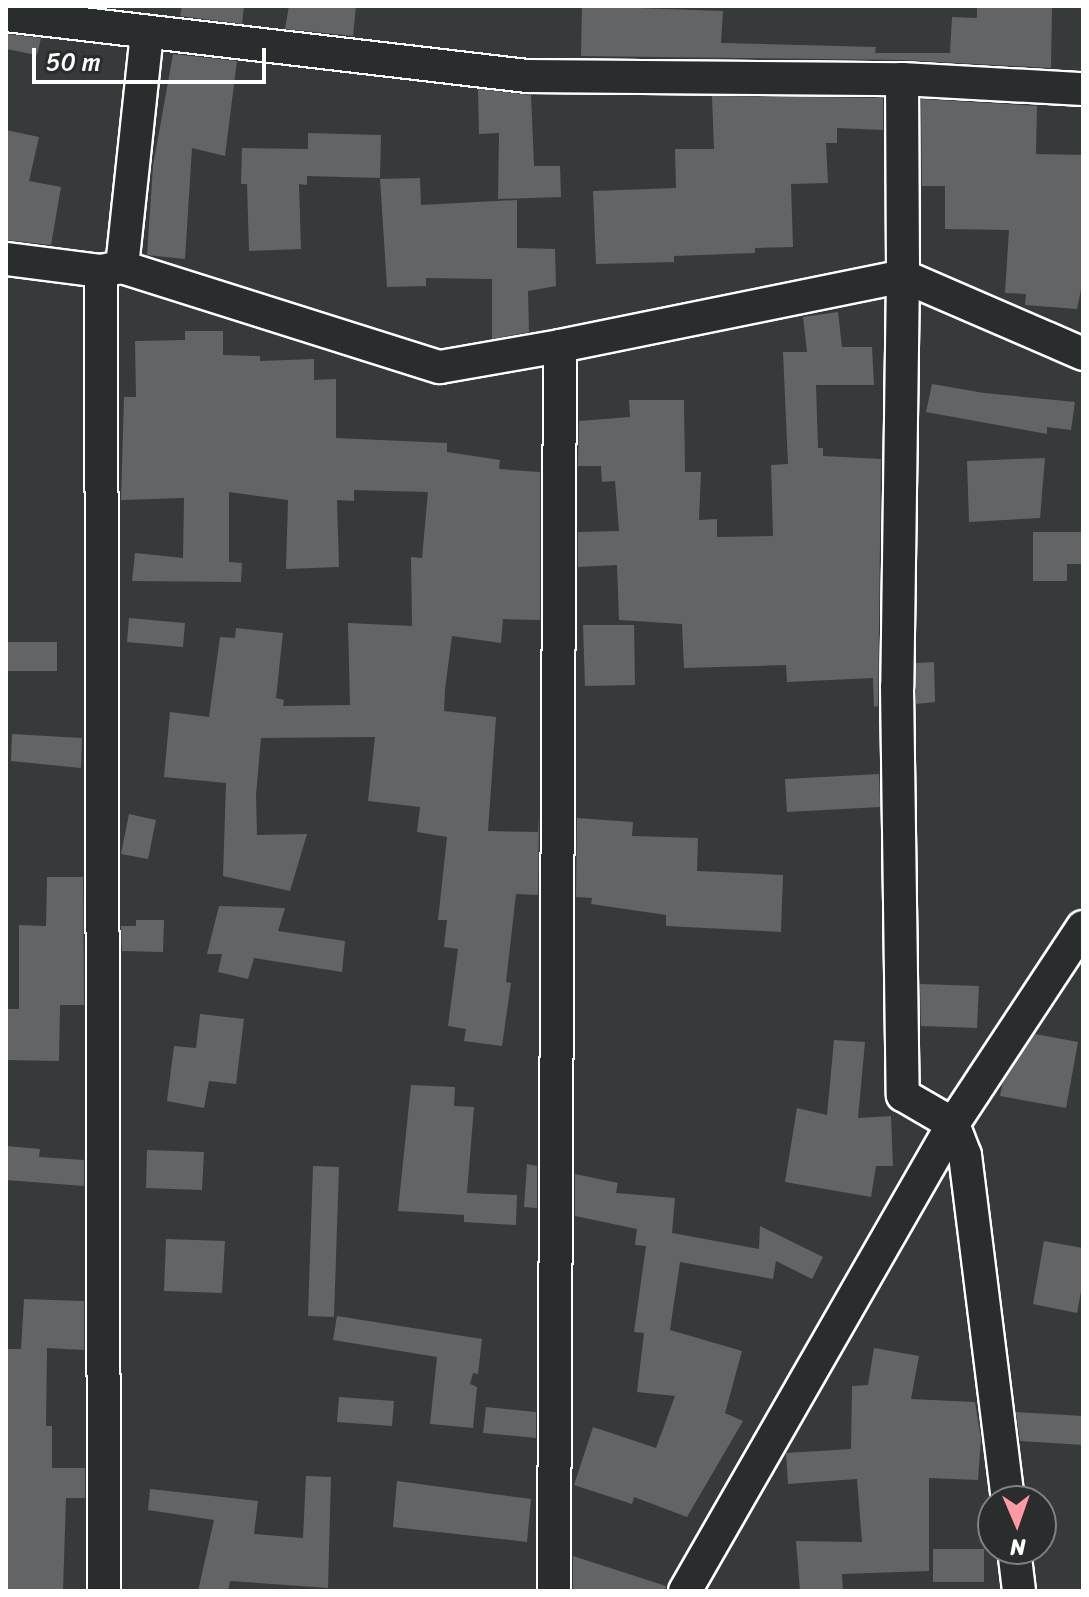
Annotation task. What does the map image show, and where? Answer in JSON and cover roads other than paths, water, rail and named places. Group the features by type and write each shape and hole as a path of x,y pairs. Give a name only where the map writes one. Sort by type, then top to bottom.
{"street":[{"path":"6,15 147,34 527,76 902,79 1083,89"},
{"path":"104,1591 112,269 147,34"},
{"path":"902,79 903,276 897,687 903,1095 953,1124 965,1155 1006,1485"},
{"path":"6,259 112,269 440,367 560,346 903,276 1083,354"},
{"path":"554,1591 560,346"},
{"path":"685,1591 953,1124 1083,927"},
{"path":"1016,1565 1019,1591"}]}
